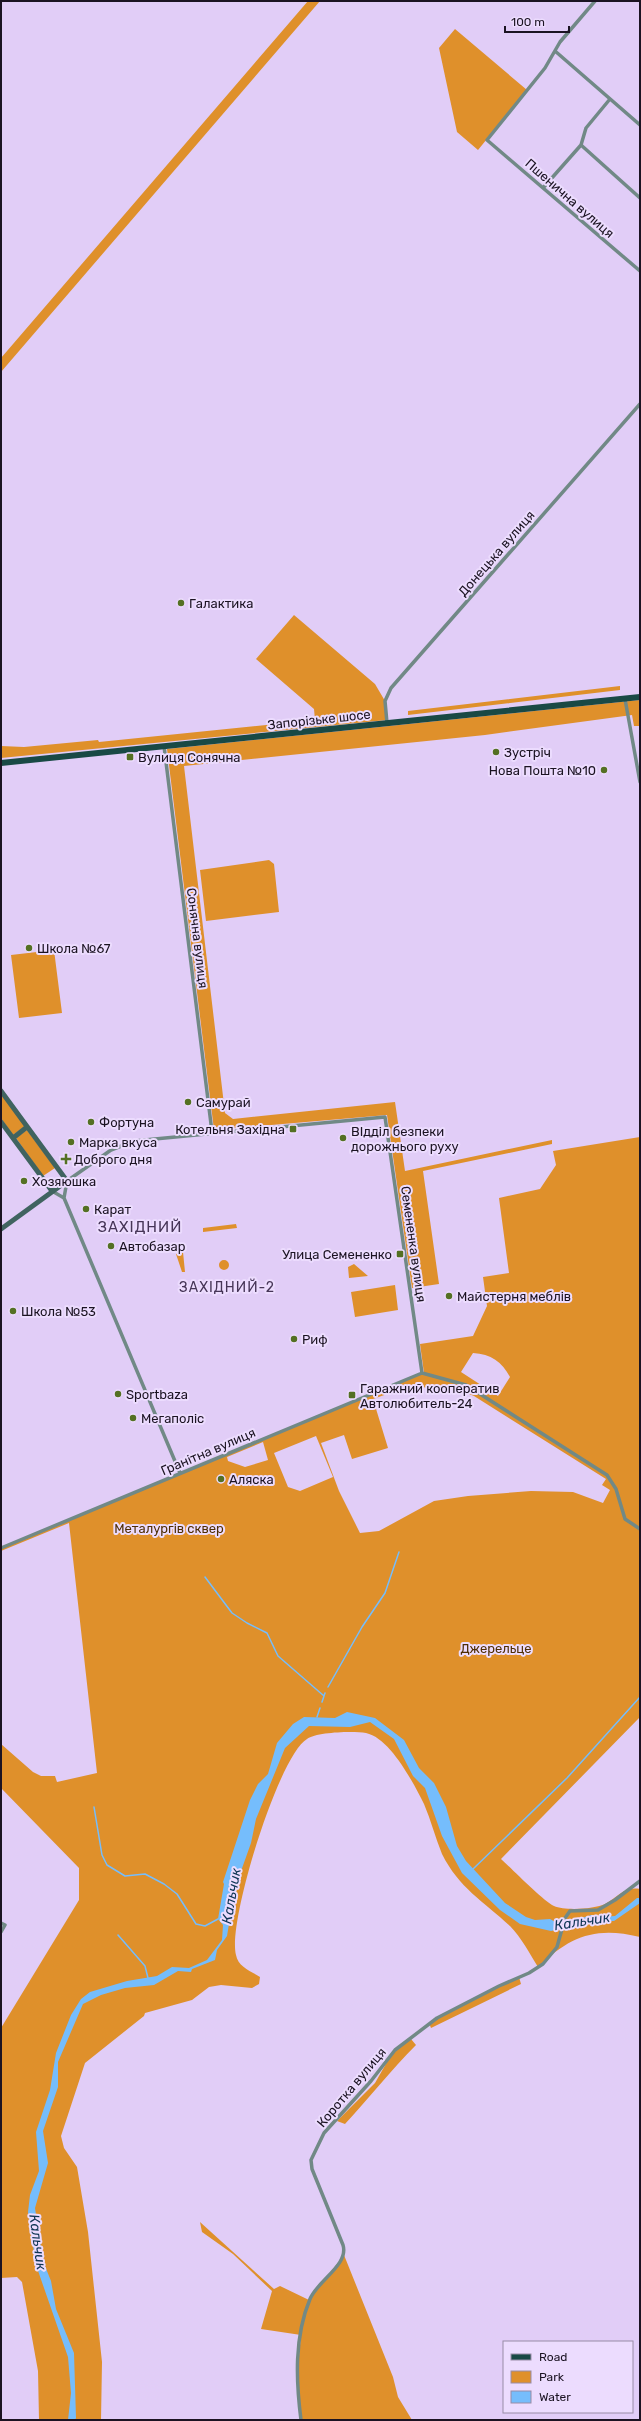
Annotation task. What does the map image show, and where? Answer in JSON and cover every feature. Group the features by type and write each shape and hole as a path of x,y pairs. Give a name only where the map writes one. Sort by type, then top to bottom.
{"main road":[{"name":"Запорізьке шосе","path":"1,763 640,697"}],"street":[{"path":"596,1 560,42 555,51 640,125"},
{"name":"Пшенична вулиця","path":"555,51 545,68 487,140 640,271"},
{"path":"544,188 581,145 586,128 610,99"},
{"path":"581,145 640,198"},
{"name":"Донецька вулиця","path":"387,723 385,701 391,688 640,404"},
{"path":"626,699 640,782"},
{"name":"Сонячна вулиця","path":"164,746 212,1132"},
{"path":"1,1091 67,1181 64,1198 180,1473"},
{"name":"Семененка вулиця","path":"212,1132 385,1117 422,1373"},
{"path":"1,1122 52,1191 64,1198"},
{"path":"13,1138 27,1127"},
{"path":"1,1229 52,1191 124,1144 212,1132"},
{"path":"422,1373 471,1388 607,1475 616,1489 625,1519 640,1529"},
{"name":"Гранітна вулиця","path":"1,1548 422,1373"},
{"name":"Коротка вулиця","path":"301,2420 298,2396 297,2357 309,2300 318,2286 339,2264 344,2255 343,2245 312,2168 311,2160 314,2152 331,2124 357,2098 404,2042 437,2018 538,1967 555,1951 564,1920 570,1911 593,1911 606,1906 640,1881"},
{"path":"1,1932 3,1924"}],"green space":[{"path":"308,1 320,1 1,372 1,358"},
{"path":"455,29 527,90 478,150 457,132 439,48"},
{"path":"294,615 375,684 385,701 387,720 1,758 1,746 24,747 98,740 99,742 315,720 314,709 256,659"},
{"path":"620,686 620,690 408,715 408,711"},
{"path":"640,700 640,726 634,726 632,715 485,735 184,766 225,1113 233,1119 395,1102 405,1171 552,1140 552,1144 423,1171 439,1284 412,1288 387,1115 214,1130 167,749"},
{"path":"269,860 274,864 279,912 206,921 200,870"},
{"path":"54,950 62,1013 19,1018 11,955"},
{"path":"1,1094 25,1126 13,1135 1,1118"},
{"path":"27,1130 55,1168 43,1176 16,1138"},
{"path":"640,1137 640,1717 501,1859 543,1898 559,1908 580,1909 600,1906 625,1891 634,1888 640,1889 640,1937 610,1933 597,1933 584,1936 561,1948 538,1967 514,1930 472,1893 449,1866 442,1854 424,1804 400,1762 384,1743 375,1737 360,1732 327,1733 307,1739 296,1752 283,1775 270,1806 247,1876 239,1910 235,1937 237,1959 242,1966 260,1977 259,1984 252,1988 221,1985 209,1987 192,2000 145,2013 144,2016 85,2063 61,2136 64,2148 77,2167 88,2232 102,2362 101,2420 39,2420 38,2371 22,2282 17,2277 1,2278 1,2028 79,1900 79,1868 1,1788 1,1744 33,1772 41,1776 55,1776 57,1782 97,1773 69,1523 1,1551 1,1548 424,1373 420,1344 473,1336 487,1306 483,1277 509,1273 499,1198 540,1189 556,1165 553,1151","holes":["473,1353 491,1357 500,1363 510,1377 498,1396 461,1372","421,1382 423,1387 439,1391 446,1385 474,1396 606,1479 602,1485 610,1490 603,1503 573,1492 531,1491 468,1496 434,1501 379,1531 360,1533 339,1491 321,1443 344,1435 352,1459 388,1448 373,1399","316,1436 333,1477 300,1491 288,1487 274,1453","263,1442 268,1460 245,1467 228,1461 227,1457"]},
{"path":"236,1224 237,1228 203,1232 203,1228"},
{"path":"183,1252 185,1272 182,1272 176,1254"},
{"path":"222,1260 226,1260 228,1261 228,1269 222,1270 219,1267 219,1263"},
{"path":"354,1264 368,1276 349,1278 348,1267"},
{"path":"395,1285 398,1310 355,1317 351,1292"},
{"path":"519,1977 521,1984 431,2028 429,2023"},
{"path":"411,2039 416,2045 345,2124 337,2121 375,2083 387,2062 398,2048"},
{"path":"200,2222 274,2289 280,2286 309,2300 344,2255 393,2377 398,2397 412,2420 301,2420 297,2377 301,2335 261,2329 272,2291 233,2254 202,2232"}],"water":[{"name":"Кальчик","path":"347,1712 375,1718 404,1740 419,1768 434,1783 446,1807 457,1846 466,1861 505,1903 526,1917 535,1920 550,1919 561,1925 560,1929 551,1931 520,1924 500,1910 462,1873 442,1836 425,1788 413,1776 394,1739 370,1722 350,1727 309,1726 285,1748 256,1819 251,1843 235,1888 227,1936 217,1950 215,1960 192,1969 191,1972 178,1971 154,1985 125,1988 101,1995 83,2004 58,2062 58,2087 43,2131 48,2163 35,2208 43,2261 51,2281 56,2309 74,2353 76,2418 75,2420 68,2420 71,2393 68,2357 36,2265 28,2212 30,2195 39,2171 36,2132 50,2090 56,2053 71,2015 81,1999 90,1992 127,1981 157,1976 172,1967 189,1968 207,1960 222,1940 223,1925 218,1919 224,1884 223,1882 250,1800 258,1784 268,1774 277,1743 293,1724 304,1717 335,1718"},
{"name":"Кальчик","path":"637,1898 640,1898 640,1903 614,1921 584,1921 564,1926 564,1924 591,1915 600,1917 615,1916"}],"waterway":[{"path":"328,1687 362,1627 385,1593 399,1552"},
{"path":"205,1577 232,1613 247,1623 267,1633 278,1656 324,1696"},
{"path":"322,1702 325,1693"},
{"path":"473,1869 567,1778 640,1697"},
{"path":"317,1717 320,1708"},
{"name":"Кальчик","path":"94,1807 102,1855 107,1865 125,1876 145,1874 164,1884 177,1894 196,1924 205,1926 218,1919"},
{"path":"118,1935 145,1966 148,1978"}],"place":[{"name":"Галактика","path":"181,603"},
{"name":"Зустріч","path":"496,752"},
{"name":"Вулиця Сонячна","path":"130,757"},
{"name":"Нова Пошта №10","path":"604,770"},
{"name":"Школа №67","path":"29,948"},
{"name":"Самурай","path":"188,1102"},
{"name":"Фортуна","path":"91,1122"},
{"name":"Котельня Західна","path":"293,1129"},
{"name":"ВІдділ безпеки дорожнього руху","path":"343,1138"},
{"name":"Марка вкуса","path":"71,1142"},
{"name":"Доброго дня","path":"66,1159"},
{"name":"Хозяюшка","path":"24,1181"},
{"name":"Карат","path":"86,1209"},
{"name":"Автобазар","path":"111,1246"},
{"name":"Улица Семененко","path":"400,1254"},
{"name":"Майстерня меблів","path":"449,1296"},
{"name":"Школа №53","path":"13,1311"},
{"name":"Риф","path":"294,1339"},
{"name":"Sportbaza","path":"118,1394"},
{"name":"Гаражний кооператив Автолюбитель-24","path":"352,1395"},
{"name":"Мегаполіс","path":"133,1418"},
{"name":"Аляска","path":"221,1479"}],"district":[{"name":"ЗАХІДНИЙ","path":"140,1227"},
{"name":"ЗАХІДНИЙ-2","path":"227,1287"}],"park label":[{"name":"Металургів сквер","path":"169,1528"},
{"name":"Джерельце","path":"496,1648"}]}
